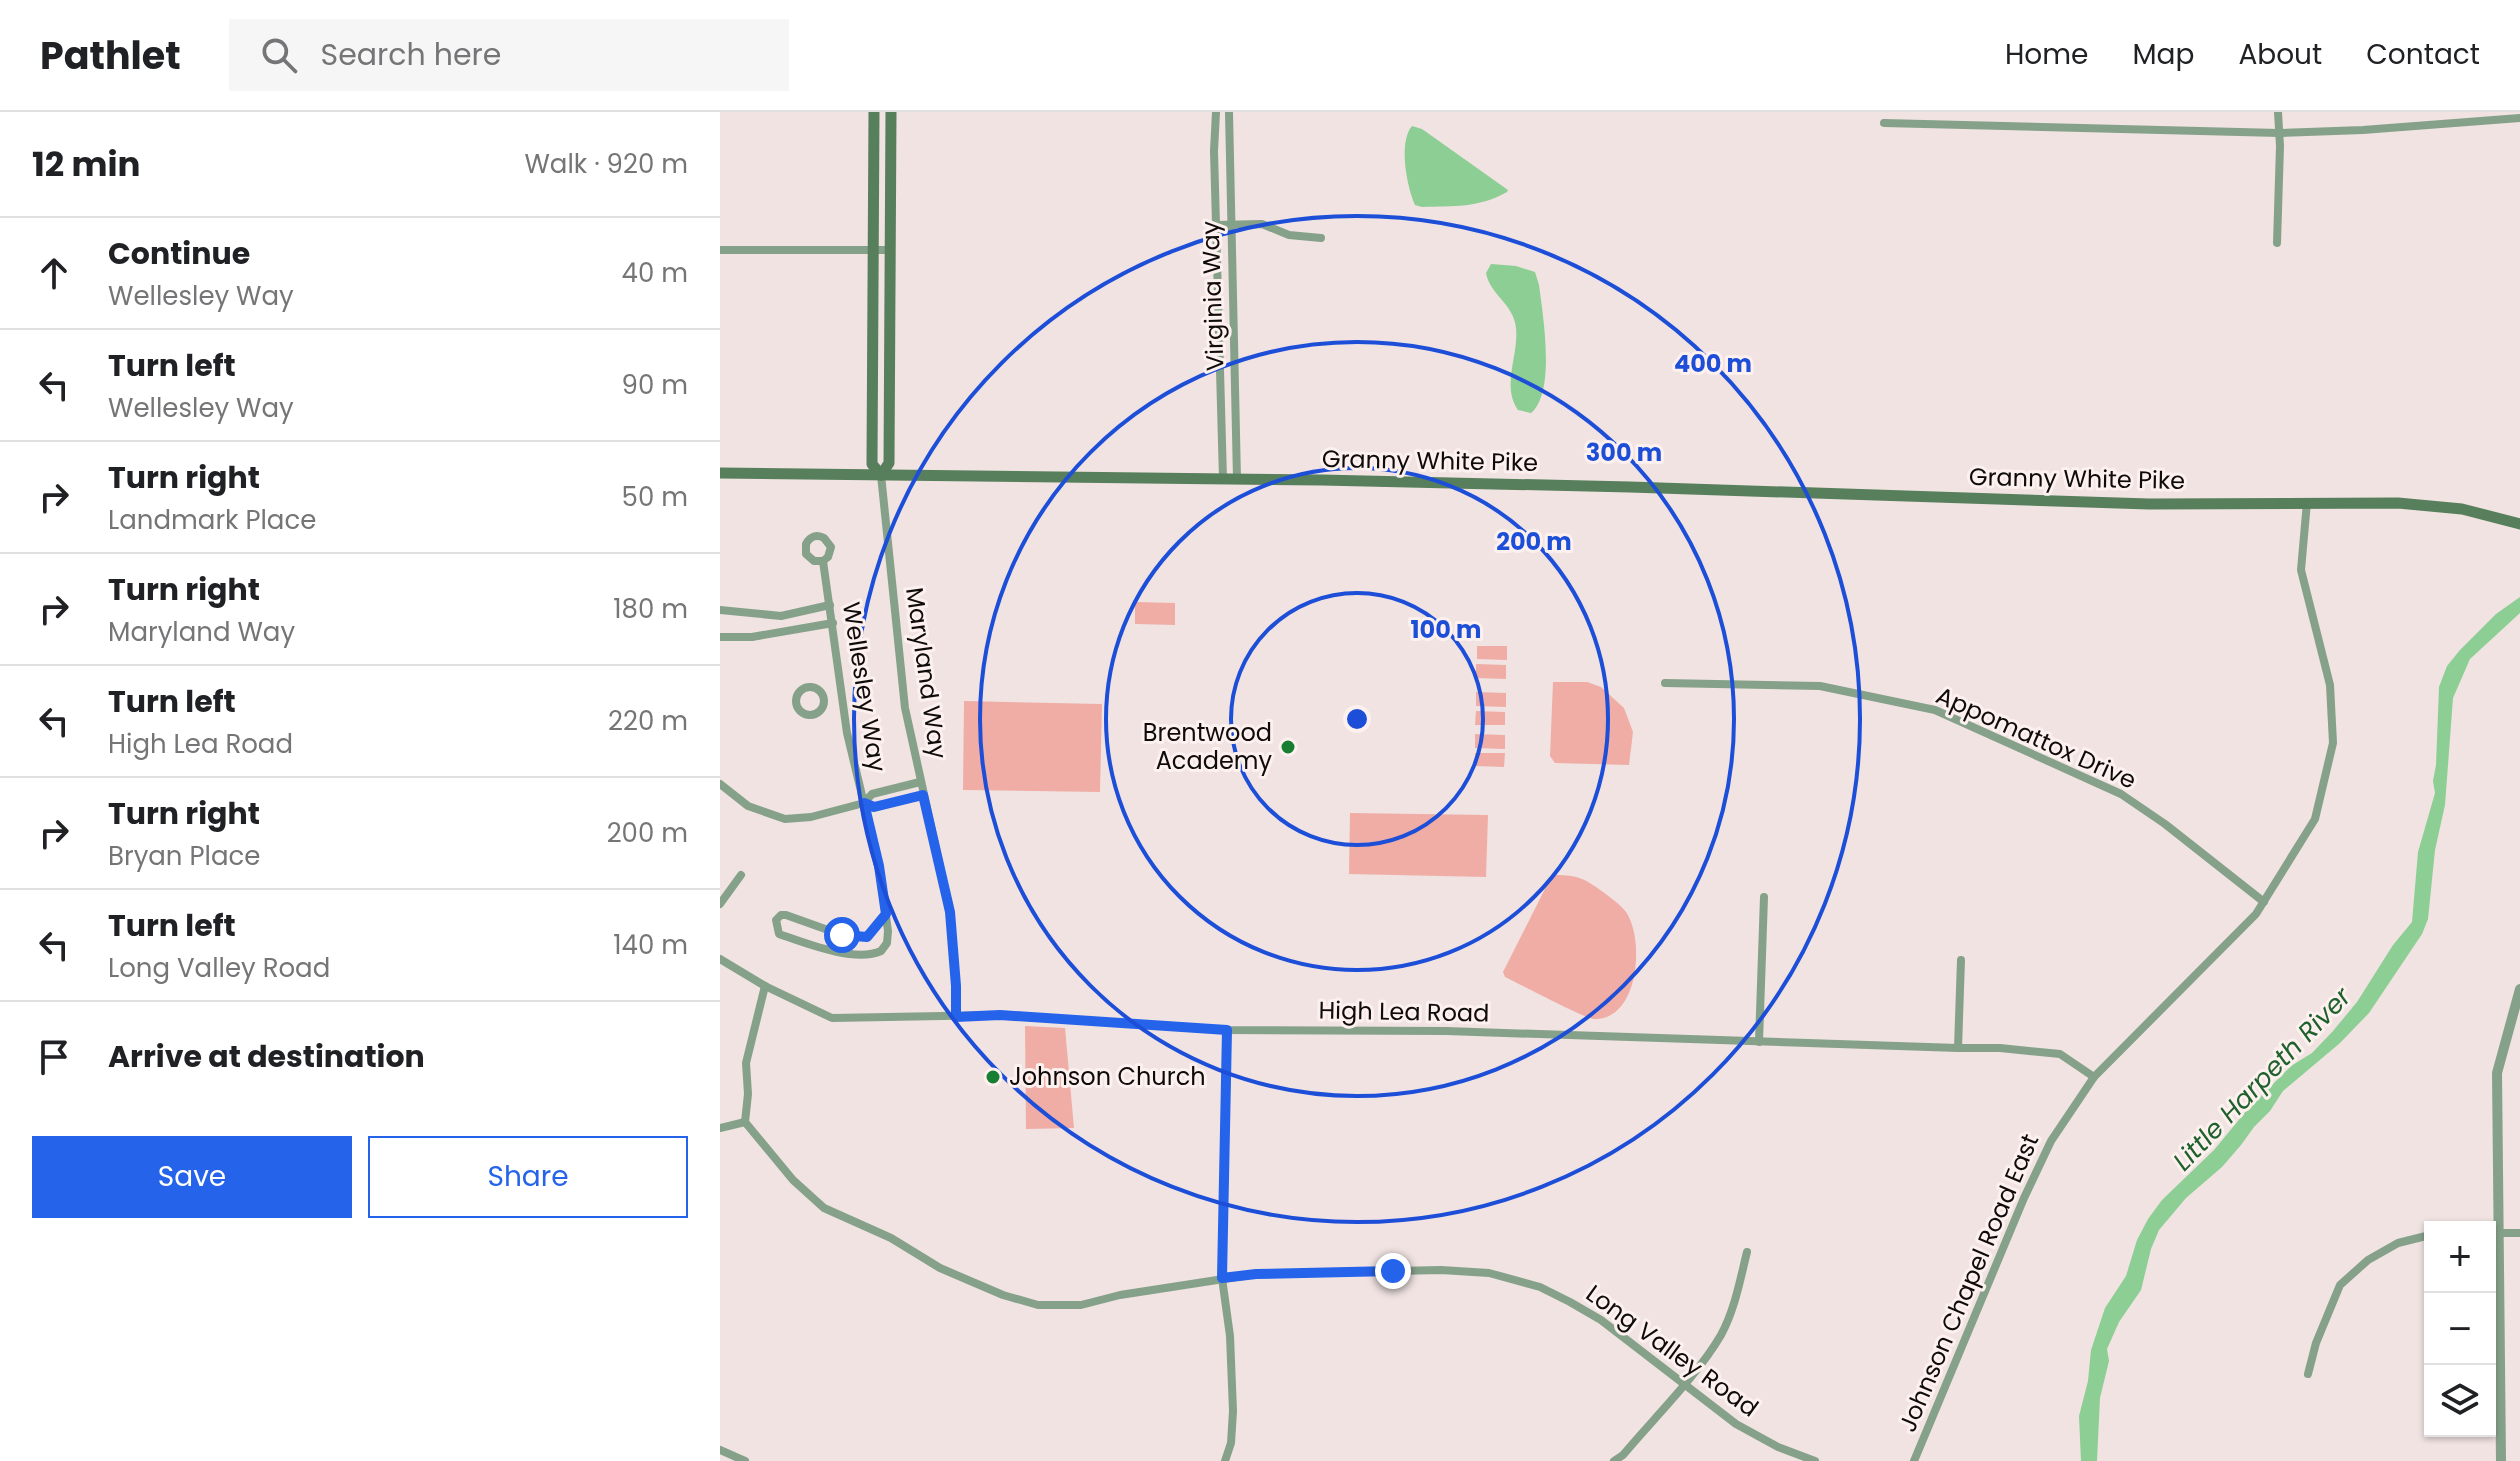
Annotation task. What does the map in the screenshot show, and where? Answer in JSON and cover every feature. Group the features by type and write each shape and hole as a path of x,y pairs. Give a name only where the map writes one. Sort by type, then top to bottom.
{"main road":[{"name":"Maryland Way","path":"874,112 872,464 881,475 889,463 891,112"},
{"name":"Granny White Pike","path":"720,473 1630,487 2136,504 2307,502 2431,505 2462,509 2520,524"}],"street":[{"name":"Virginia Way","path":"1216,112 1214,151 1223,479"},
{"name":"Virginia Way","path":"1229,112 1237,479"},
{"path":"2277,243 2278,112"},
{"path":"1884,123 2279,133 2520,118"},
{"path":"1216,225 1262,224 1289,235 1321,238"},
{"path":"720,250 890,250"},
{"name":"Maryland Way","path":"881,475 905,708 950,912 956,1017"},
{"name":"Johnson Chapel Road East","path":"1914,1461 2051,1141 2094,1077 2256,914 2315,819 2333,743 2330,685 2301,570 2307,502"},
{"name":"Wellesley Way","path":"823,561 847,733 879,866 888,938 885,948 870,955 853,954"},
{"path":"720,610 781,616 830,605"},
{"path":"720,637 752,637 833,623"},
{"name":"Appomattox Drive","path":"1665,683 1820,686 1935,710 2121,794 2165,824 2264,902"},
{"path":"824,699 842,697"},
{"path":"720,784 748,806 785,819 811,817 864,803 872,794 920,782"},
{"path":"864,803 874,807 923,795"},
{"path":"720,904 741,875"},
{"path":"1759,1042 1764,897"},
{"path":"867,937 842,935 786,915 776,920 779,934 853,954 886,914"},
{"name":"High Lea Road","path":"720,959 765,986 832,1018 1000,1015 1227,1030 1446,1031 2000,1048 2060,1054 2094,1077"},
{"path":"1958,1048 1961,960"},
{"path":"720,1128 745,1122 748,1094 746,1063 765,986"},
{"path":"2494,1221 2497,1073 2520,989"},
{"path":"1225,1461 1231,1443 1233,1411 1230,1336 1222,1278 1227,1030"},
{"name":"Long Valley Road","path":"745,1122 793,1180 824,1208 891,1238 940,1268 1003,1295 1038,1305 1081,1305 1120,1295 1256,1274 1441,1270 1489,1273 1540,1287 1570,1302 1601,1320 1736,1424 1778,1447 1815,1461"},
{"path":"2496,1233 2520,1233"},
{"path":"2308,1374 2316,1343 2340,1285 2368,1260 2398,1243 2424,1236"},
{"path":"1614,1461 1623,1455 1685,1383 1720,1335 1734,1304 1747,1252"},
{"path":"2496,1293 2501,1461"},
{"path":"720,1450 745,1461"}],"shaded area":[{"path":"1412,126 1422,129 1507,192 1466,205 1415,205 1409,187 1405,153 1405,143"},
{"path":"1491,264 1516,266 1535,272 1539,285 1546,371 1539,403 1531,413 1518,410 1513,401 1511,381 1516,328 1511,312 1488,281 1486,273"},
{"path":"2520,597 2520,613 2470,659 2453,698 2445,805 2435,850 2428,919 2422,934 2369,1013 2340,1043 2283,1091 2222,1167 2186,1198 2159,1230 2141,1290 2119,1322 2107,1349 2109,1361 2100,1398 2097,1461 2081,1461 2079,1416 2088,1381 2091,1350 2105,1308 2126,1276 2137,1240 2148,1219 2162,1200 2214,1150 2247,1110 2291,1066 2312,1053 2333,1031 2357,1002 2393,945 2412,922 2418,852 2435,793 2433,781 2439,687 2447,666 2460,650 2496,614"},
{"path":"1135,602 1175,603 1175,625 1135,624"},
{"path":"1477,646 1507,646 1507,660 1477,659"},
{"path":"1476,664 1506,665 1506,679 1476,678"},
{"path":"1553,682 1587,682 1601,687 1624,708 1633,732 1629,765 1555,763 1550,756"},
{"path":"1476,692 1506,693 1506,707 1476,706"},
{"path":"964,701 1102,704 1100,792 963,790"},
{"path":"1476,711 1505,712 1505,725 1475,725"},
{"path":"1475,734 1505,735 1505,749 1475,748"},
{"path":"1475,753 1505,753 1504,767 1475,766"},
{"path":"1350,813 1488,815 1486,877 1349,874"},
{"path":"1552,875 1575,877 1592,884 1626,912 1632,924 1636,958 1634,976 1621,1007 1609,1016 1588,1017 1505,977 1503,972"},
{"path":"1025,1026 1065,1028 1074,1128 1026,1129"}],"place":[{"name":"Brentwood Academy","path":"1288,747"},
{"name":"Johnson Church","path":"993,1077"}],"route":[{"path":"842,935 867,937 881,924 886,914 883,886 864,803 874,807 923,795 950,912 956,1017 1000,1015 1227,1030 1222,1278 1256,1274 1393,1271"}],"water label":[{"name":"Little Harpeth River","path":"2262,1079"}]}
